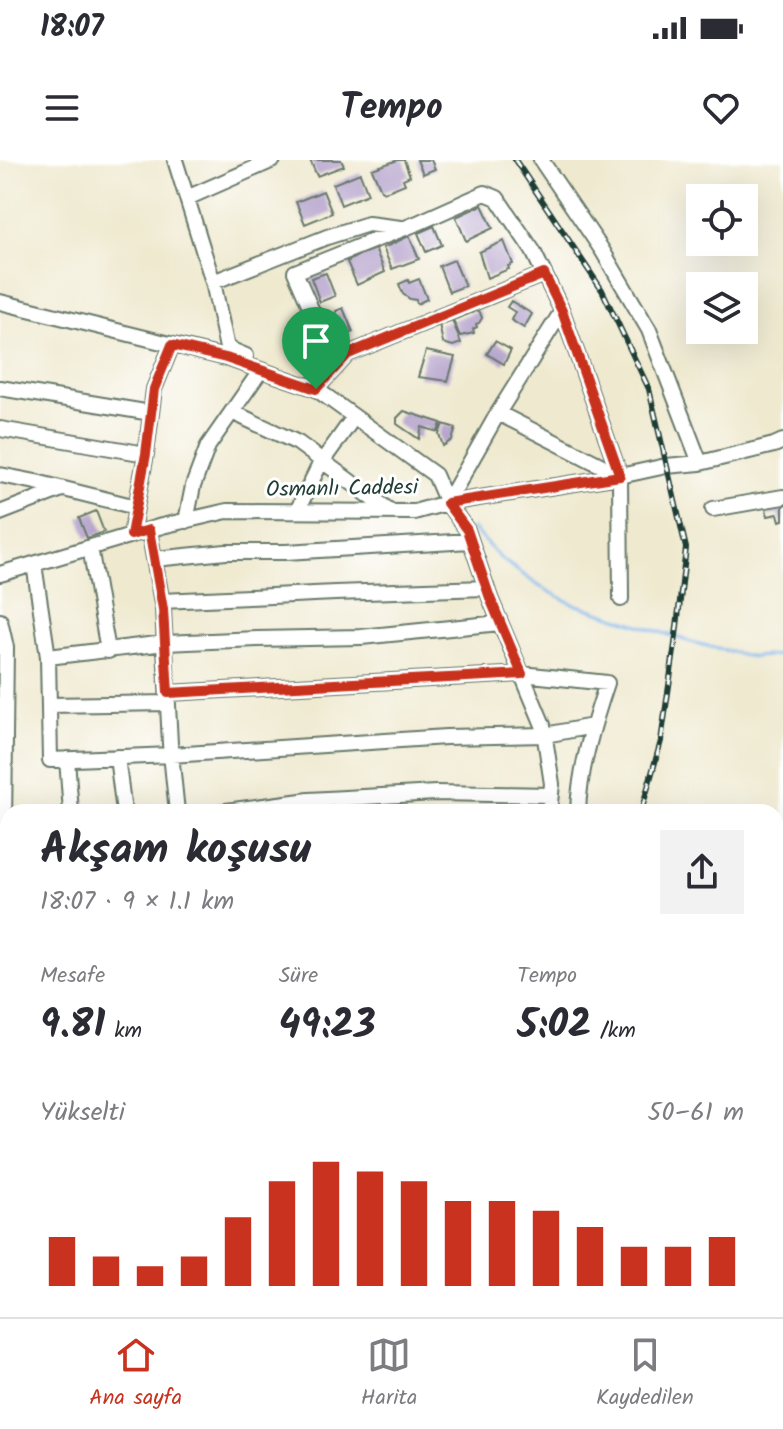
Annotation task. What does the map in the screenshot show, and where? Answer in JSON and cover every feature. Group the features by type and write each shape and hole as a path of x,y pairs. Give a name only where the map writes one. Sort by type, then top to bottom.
{"street":[{"path":"175,160 213,282 227,348 316,389 435,475 447,503 467,530 486,588 543,725 552,784 550,804"},
{"path":"187,198 273,160"},
{"path":"541,160 602,250 649,330 700,463"},
{"path":"336,366 295,272 485,193 497,198 533,251 562,311 620,476 621,599"},
{"path":"213,282 368,224 403,229"},
{"path":"316,389 348,354 544,274"},
{"path":"0,302 226,358 316,389"},
{"path":"447,503 498,413 562,311"},
{"path":"131,535 154,389 172,345"},
{"path":"186,521 193,486 208,446 261,370"},
{"path":"0,388 151,413"},
{"path":"232,412 298,443 391,512"},
{"path":"498,413 620,476"},
{"path":"297,511 323,460 354,417"},
{"path":"0,429 146,454"},
{"name":"Osmanlı Caddesi","path":"0,574 149,530 227,511 414,512 447,503 700,463 783,441"},
{"path":"0,475 136,507"},
{"path":"0,513 62,489"},
{"path":"713,509 783,497"},
{"path":"149,530 162,601 176,804"},
{"path":"154,559 226,552 286,552 470,541"},
{"path":"90,547 108,651"},
{"path":"34,564 48,657 50,760 431,738 545,735 593,726"},
{"path":"162,601 486,588"},
{"path":"0,621 6,647 4,804"},
{"path":"48,657 165,643 361,637 500,623"},
{"path":"49,705 522,674 607,683 593,726 579,804"},
{"path":"117,757 123,804"},
{"path":"67,759 70,804"},
{"path":"338,804 436,793 551,795"}],"building":[{"path":"310,160 341,160 344,166 317,176"},
{"path":"404,160 410,176 403,179 405,184 384,192 372,169"},
{"path":"417,160 431,160 435,169 423,174"},
{"path":"360,173 368,194 341,205 333,184"},
{"path":"323,191 332,213 305,224 296,202"},
{"path":"482,205 493,228 466,241 456,217"},
{"path":"434,226 442,245 426,252 418,233"},
{"path":"409,236 419,259 392,269 383,248"},
{"path":"504,241 513,264 508,266 509,269 487,278 479,252"},
{"path":"375,249 385,272 357,285 347,262"},
{"path":"454,260 465,286 449,292 439,266"},
{"path":"326,273 335,296 320,302 311,278"},
{"path":"419,279 427,299 417,304 416,300 403,294 399,284"},
{"path":"511,301 532,314 524,328 511,320 515,312 507,307"},
{"path":"343,308 353,332 335,339 327,318 337,315 336,311"},
{"path":"479,310 482,318 473,329 474,333 460,336 453,320"},
{"path":"452,320 461,343 453,346 443,343 439,324"},
{"path":"495,341 511,350 504,364 487,354"},
{"path":"426,351 455,357 448,381 418,377"},
{"path":"404,411 441,423 438,432 422,427 419,439 397,424 397,418"},
{"path":"443,424 456,428 452,440 443,446 439,434"},
{"path":"783,501 783,520 780,521 778,514 768,516 765,505"},
{"path":"96,511 104,532 87,538 79,518"}],"waterway":[{"path":"402,460 431,484"},
{"path":"472,528 500,558 539,586 571,603 691,642 752,657 783,655"}],"railway":[{"path":"515,160 602,290 649,389 686,548 661,741 643,804"}],"route":[{"path":"544,274 562,311 620,476 447,503 467,530 490,598 522,674 168,693 163,609 149,530 131,535 154,389 172,345 226,358 316,389 348,354 544,274"}]}
